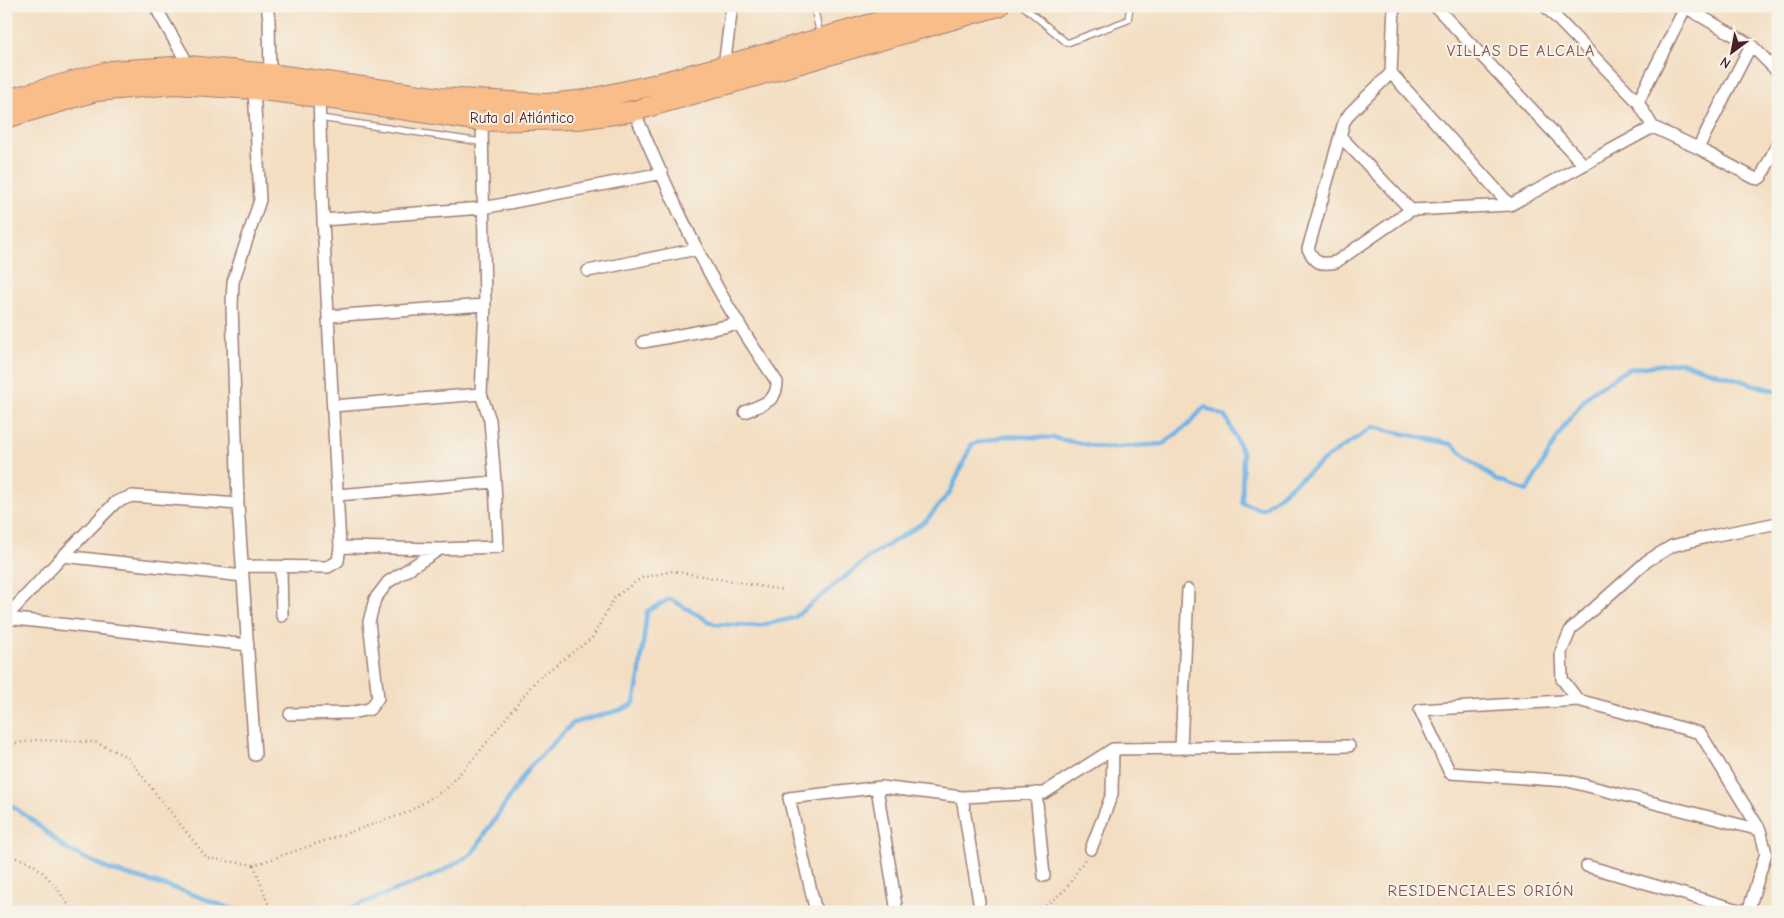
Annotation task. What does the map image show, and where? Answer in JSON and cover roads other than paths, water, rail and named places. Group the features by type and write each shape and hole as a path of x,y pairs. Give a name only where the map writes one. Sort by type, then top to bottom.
{"highway":[{"name":"Ruta al Atlántico","path":"6,100 111,72 190,66 270,74 441,98 547,104 586,100 653,85 821,40 935,6"},
{"name":"Ruta al Atlántico","path":"6,118 96,90 175,84 254,89 482,121 578,119 634,111 1000,6"}],"street":[{"path":"155,6 190,66"},
{"path":"267,6 270,74"},
{"path":"724,66 732,6"},
{"path":"1394,6 1391,73 1350,113 1344,122 1308,249 1313,259 1322,264 1336,262 1411,210 1510,206 1652,127"},
{"path":"1435,6 1584,164"},
{"path":"1545,6 1638,102 1652,127 1758,179 1778,143"},
{"path":"1638,102 1684,7 1751,44 1778,72"},
{"path":"1698,148 1751,44"},
{"path":"1391,73 1510,206"},
{"path":"254,89 260,200 233,282 232,305 238,504 255,756"},
{"path":"63,556 243,571 281,567 328,567 338,561 340,547 323,220 319,97"},
{"path":"634,111 698,249 738,324 777,382 777,391 773,398 745,412"},
{"path":"340,547 440,549 498,547 490,420 481,394 485,305 482,121"},
{"path":"1341,137 1411,210"},
{"path":"323,220 483,208 662,173"},
{"path":"588,271 698,249"},
{"path":"329,316 485,305"},
{"path":"643,342 738,324"},
{"path":"333,406 481,394"},
{"path":"337,495 495,482"},
{"path":"6,617 116,502 132,496 238,504"},
{"path":"1578,700 1562,679 1561,652 1571,629 1647,561 1672,546 1778,523"},
{"path":"290,714 349,713 370,709 378,698 369,622 375,599 388,582 440,549"},
{"path":"281,567 282,616"},
{"path":"1181,748 1188,590"},
{"path":"6,617 248,645"},
{"path":"1587,866 1747,912 1766,853 1760,830 1700,733 1578,700 1420,710 1450,773 1568,781 1760,830"},
{"path":"816,912 789,798 877,788 962,797 1036,792 1044,794 1113,749 1349,746"},
{"path":"1091,849 1112,794 1113,749"},
{"path":"877,788 896,906"},
{"path":"1036,792 1044,876"},
{"path":"962,797 979,902"}],"lane":[{"path":"814,6 821,40"},
{"path":"1023,6 1067,43 1128,20 1130,6"},
{"path":"320,118 481,142"}],"waterway":[{"path":"324,912 347,909 435,875 472,854 528,769 573,723 624,709 634,703 647,611 670,599 714,624 758,626 794,618 872,555 926,521 950,492 972,444 1005,436 1054,438 1105,448 1163,444 1189,424 1204,407 1226,417 1243,454 1242,503 1262,509 1328,457 1373,427 1451,444 1496,480 1527,491 1564,426 1590,393 1628,369 1681,362 1778,392"},
{"path":"6,802 31,819 66,849 110,870 183,891 232,909 263,912"}],"district":[{"name":"VILLAS DE ALCALA","path":"1521,50"},
{"name":"RESIDENCIALES ORIÓN","path":"1481,890"}]}
